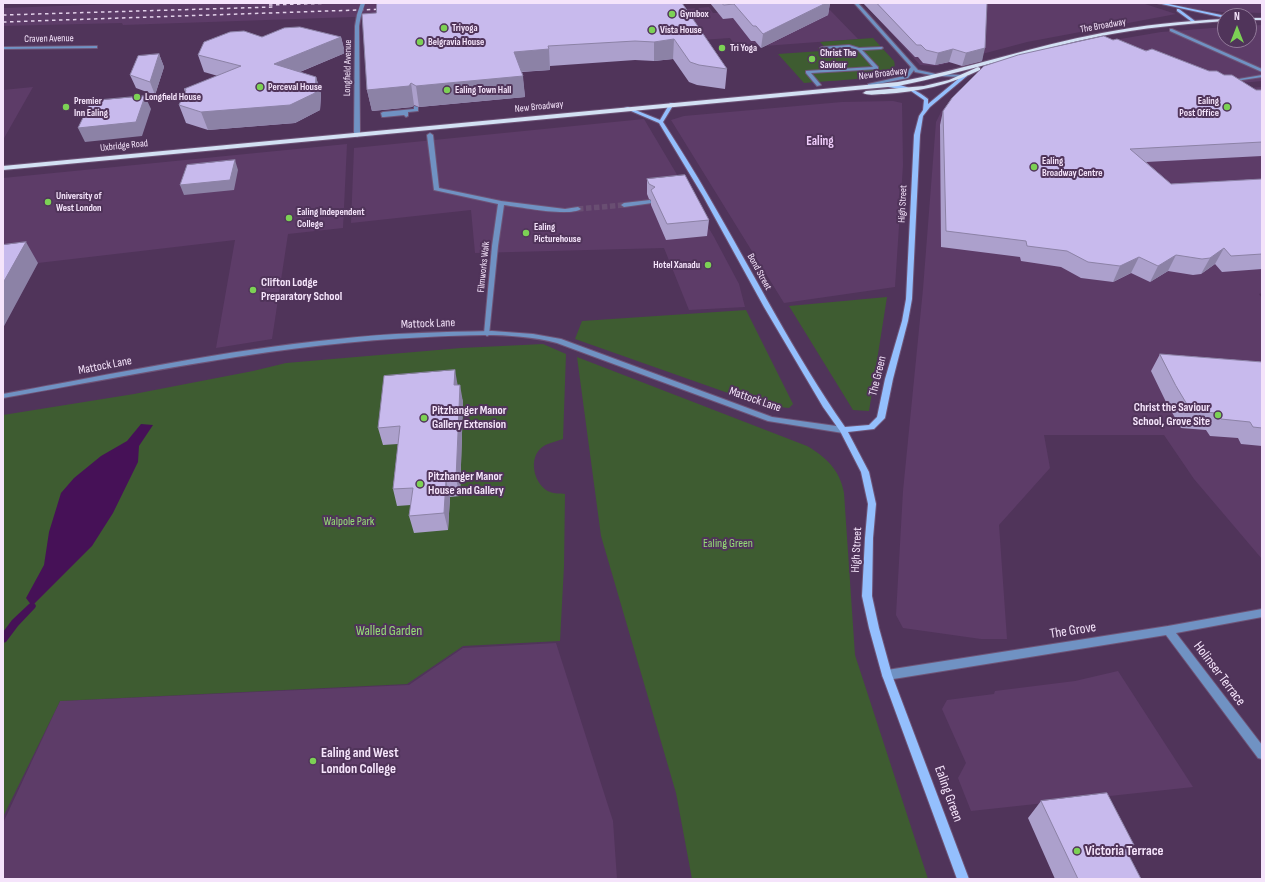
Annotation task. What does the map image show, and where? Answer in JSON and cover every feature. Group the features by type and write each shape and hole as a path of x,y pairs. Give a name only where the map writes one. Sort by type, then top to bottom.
{"main road":[{"path":"1159,3 1217,16"},
{"path":"1170,6 1186,14 1193,21"},
{"name":"The Broadway","path":"936,76 1080,39 1155,26 1217,19"},
{"name":"The Broadway","path":"915,91 938,86 965,76 990,63"},
{"name":"New Broadway","path":"248,144 876,86 916,81 936,76"},
{"name":"High Street","path":"909,300 917,134 921,116 934,101 965,76"},
{"path":"876,86 894,86 915,91 926,100 925,110"},
{"name":"New Broadway","path":"832,90 866,93 915,91"},
{"path":"626,108 661,122 672,104"},
{"name":"Bond Street","path":"661,122 706,196 766,307 827,407 843,430"},
{"name":"Uxbridge Road","path":"3,168 248,144"},
{"name":"The Green","path":"843,430 871,427 881,418 889,378 905,321 909,300"},
{"name":"High Street","path":"843,430 865,472 872,504 867,596 888,675"},
{"name":"Ealing Green","path":"888,675 963,879"}],"street":[{"name":"Longfield Avenue","path":"357,134 357,26 363,3"},
{"path":"856,3 917,71 936,76 965,76"},
{"path":"1171,30 1262,71"},
{"path":"822,48 850,46 859,49 882,48"},
{"name":"Craven Avenue","path":"3,48 96,47"},
{"path":"819,85 808,72 876,68 859,49"},
{"path":"846,88 895,81 906,77 913,67"},
{"path":"1226,81 1262,76"},
{"path":"406,116 406,114 384,116 384,113 416,110 416,107"},
{"path":"430,135 436,190 501,203 565,211 578,210"},
{"path":"624,205 650,202"},
{"name":"Filmworks Walk","path":"487,334 495,246 501,203"},
{"name":"Mattock Lane","path":"3,396 205,360 270,350 372,338 431,334 541,336 771,419 843,430"},
{"name":"The Grove","path":"888,675 1168,630 1262,613"},
{"name":"Holinser Terrace","path":"1168,630 1262,754"}],"shaded area":[{"path":"142,3 653,3 382,16 123,25 122,23 3,26 3,8"},
{"path":"864,3 1142,3 1176,14 1027,42 937,66 920,65"},
{"path":"1173,3 1262,3 1262,13 1257,13 1257,8 1217,8 1217,11 1188,8"},
{"path":"709,7 713,13 829,9 858,39 737,48 730,38 701,40 685,9"},
{"path":"1257,25 1262,25 1262,81 1220,85 1232,89 1262,87 1262,293 1259,294 1262,298 1262,559 1194,479 1164,435 1044,435 1050,468 999,525 1007,639 981,639 903,628 896,615 903,491 923,289 936,122 941,112 958,90 987,75 1097,43 1161,32 1217,28 1217,48 1257,48"},
{"path":"33,87 3,140 3,90"},
{"path":"893,101 902,103 903,165 895,287 784,303 671,120 684,116 842,102"},
{"path":"644,119 714,237 739,284 745,307 689,310 664,248 475,253 471,210 351,223 354,148"},
{"path":"347,144 343,228 288,234 272,339 216,348 235,240 38,263 3,328 3,178"},
{"path":"141,424 153,425 139,446 138,462 113,513 92,546 32,606 26,598 44,565 49,532 61,493 74,478 101,456 127,441"},
{"name":"Ealing and West London College","path":"556,643 613,821 617,879 3,879 3,823 60,701 409,685 463,648"},
{"path":"1118,671 1193,787 971,811 958,778 966,763 942,709 947,700 994,694 995,691 1075,681"}],"green space":[{"path":"873,38 895,63 893,70 877,76 851,80 804,83 778,54 821,51 818,48 825,47 820,42"},
{"path":"887,297 869,411 853,410 789,306"},
{"path":"746,310 793,404 789,408 762,405 575,339 582,321"},
{"name":"Walpole Park","path":"543,344 566,354 563,439 542,447 536,454 534,460 535,473 540,484 552,493 565,494 564,566 560,641 463,646 407,684 60,701 3,817 3,415 134,394 253,371 286,363 461,348"},
{"name":"Ealing Green","path":"577,357 807,446 826,460 836,471 844,493 855,655 928,879 692,879 676,793 601,536"}],"building":[{"path":"377,3 682,3 727,69 699,65 690,62 674,39 654,42 635,41 548,46 549,49 514,52 523,76 416,86 411,83 409,86 367,90 362,14 376,13"},
{"path":"722,3 826,3 763,34 756,26 753,26 734,4 724,5"},
{"path":"877,3 987,3 985,48 966,53 953,49 938,53 926,50 921,45 917,45"},
{"path":"300,27 341,37 274,64 316,77 315,93 290,105 201,112 179,105 186,90 184,89 241,66 198,55 204,42 230,32 244,31 262,37 284,28"},
{"name":"Ealing Broadway Centre","path":"1104,36 1113,40 1117,39 1146,51 1152,49 1209,71 1217,71 1224,75 1232,75 1256,90 1262,90 1262,142 1130,149 1171,184 1262,179 1262,254 1231,256 1224,248 1210,258 1202,259 1176,255 1158,266 1139,257 1120,266 1088,262 1067,251 1027,246 1026,241 946,231 943,111 952,98 984,66 1018,55"},
{"path":"159,54 150,82 130,75 138,56"},
{"path":"145,96 136,122 78,128 91,101"},
{"path":"235,160 230,180 180,185 187,165"},
{"path":"685,175 709,220 667,224 651,190 655,187 649,184 647,179"},
{"path":"26,242 3,283 3,245"},
{"path":"1160,354 1262,362 1262,428 1253,427 1250,422 1221,419 1217,413 1191,411 1176,386"},
{"path":"455,370 454,385 460,385 456,479 446,480 444,513 409,516 413,488 393,489 400,426 378,428 384,376"},
{"path":"1107,793 1134,845 1124,846 1141,879 1078,879 1041,801"}],"waterway":[{"path":"3,639 15,623 32,606"}],"tunnel":[{"path":"578,209 624,205"}],"railway":[{"path":"269,5 336,3"},
{"path":"3,15 274,7"},
{"path":"3,22 387,9"}],"place":[{"name":"Gymbox","path":"672,14"},
{"name":"Triyoga","path":"444,28"},
{"name":"Vista House","path":"652,30"},
{"name":"Belgravia House","path":"420,42"},
{"name":"Tri Yoga","path":"722,48"},
{"name":"Christ The Saviour","path":"812,59"},
{"name":"Perceval House","path":"260,87"},
{"name":"Ealing Town Hall","path":"447,90"},
{"name":"Longfield House","path":"137,97"},
{"name":"Premier Inn Ealing","path":"66,107"},
{"name":"Ealing Post Office","path":"1227,107"},
{"name":"Ealing Broadway Centre","path":"1034,167"},
{"name":"University of West London","path":"48,202"},
{"name":"Ealing Independent College","path":"289,218"},
{"name":"Ealing Picturehouse","path":"526,233"},
{"name":"Hotel Xanadu","path":"708,265"},
{"name":"Clifton Lodge Preparatory School","path":"253,290"},
{"name":"Christ the Saviour School, Grove Site","path":"1218,415"},
{"name":"Pitzhanger Manor Gallery Extension","path":"424,418"},
{"name":"Pitzhanger Manor House and Gallery","path":"420,484"},
{"name":"Ealing and West London College","path":"313,761"},
{"name":"Victoria Terrace","path":"1077,851"}],"district":[{"name":"Ealing","path":"820,142"}],"park label":[{"name":"Walled Garden","path":"389,631"}]}
